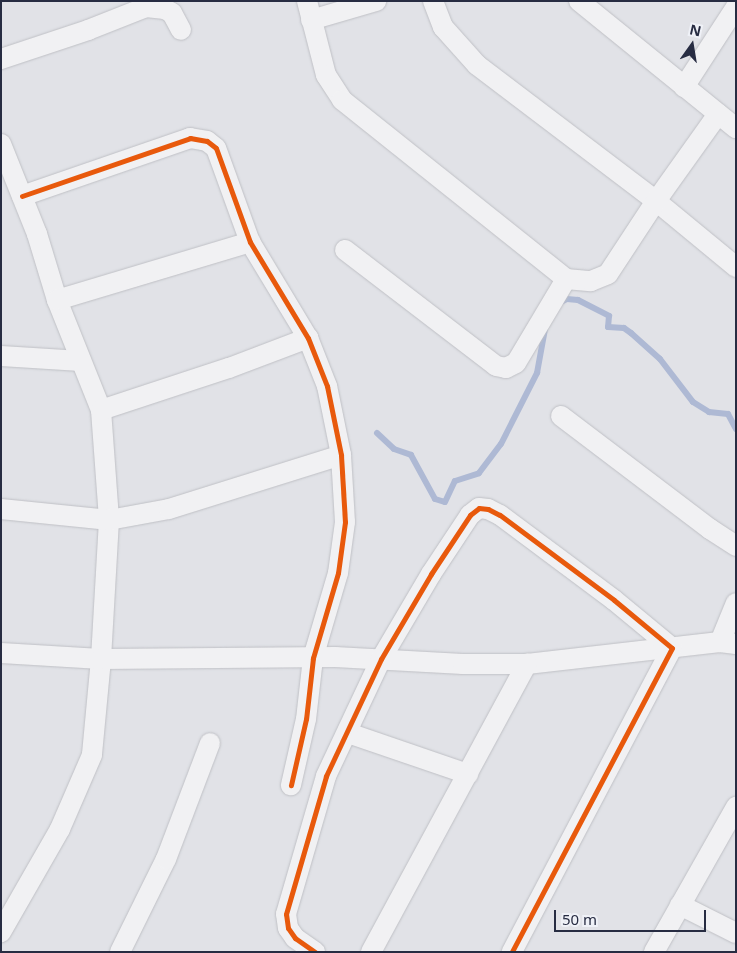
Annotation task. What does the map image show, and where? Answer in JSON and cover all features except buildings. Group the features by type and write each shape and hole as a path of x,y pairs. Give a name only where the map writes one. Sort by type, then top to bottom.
{"street":[{"path":"376,1 309,10 326,75 342,100 566,279 591,281 608,274 718,114"},
{"path":"433,1 443,27 477,64 656,202 736,267"},
{"path":"579,1 736,128"},
{"path":"1,59 88,30 146,7 164,9 172,13 181,30"},
{"path":"684,87 736,7"},
{"path":"22,196 190,138 207,141 216,148 250,242 308,338 327,386 340,455 345,522 338,573 314,658 306,719 291,785"},
{"path":"1,144 37,234 57,300 101,410 109,520 101,660 92,755 60,829 1,932"},
{"path":"57,300 250,242"},
{"path":"345,250 496,366 506,368 516,363 566,279"},
{"path":"101,410 229,368 308,338"},
{"path":"1,356 81,361"},
{"path":"561,416 710,529 736,546"},
{"path":"1,509 109,520 169,509 340,455"},
{"path":"315,952 296,938 288,928 286,914 326,776 348,733 374,659 470,515 479,508 488,509 500,515 614,600 672,648"},
{"path":"1,652 101,660 335,657 464,664 527,664 728,643 736,603"},
{"path":"512,952 672,648"},
{"path":"371,952 527,664"},
{"path":"348,733 468,774"},
{"path":"120,952 166,859 210,743"},
{"path":"654,952 736,807"},
{"path":"680,906 736,933"}],"waterway":[{"path":"559,303 567,299 578,300 609,316 608,327 624,328 631,333 660,359 693,402 709,412 728,414 736,429"},
{"path":"377,433 394,449 411,455 435,499 445,502 455,481 479,473 501,444 537,373 545,329"}],"cycle path":[{"path":"22,196 190,138 207,141 216,148 250,242 308,338 327,386 341,455 345,522 338,573 313,658 306,719 291,785"},
{"path":"315,952 295,938 288,928 286,914 326,776 381,659 431,574 470,515 479,508 488,509 500,515 614,600 672,648 512,952"}]}
